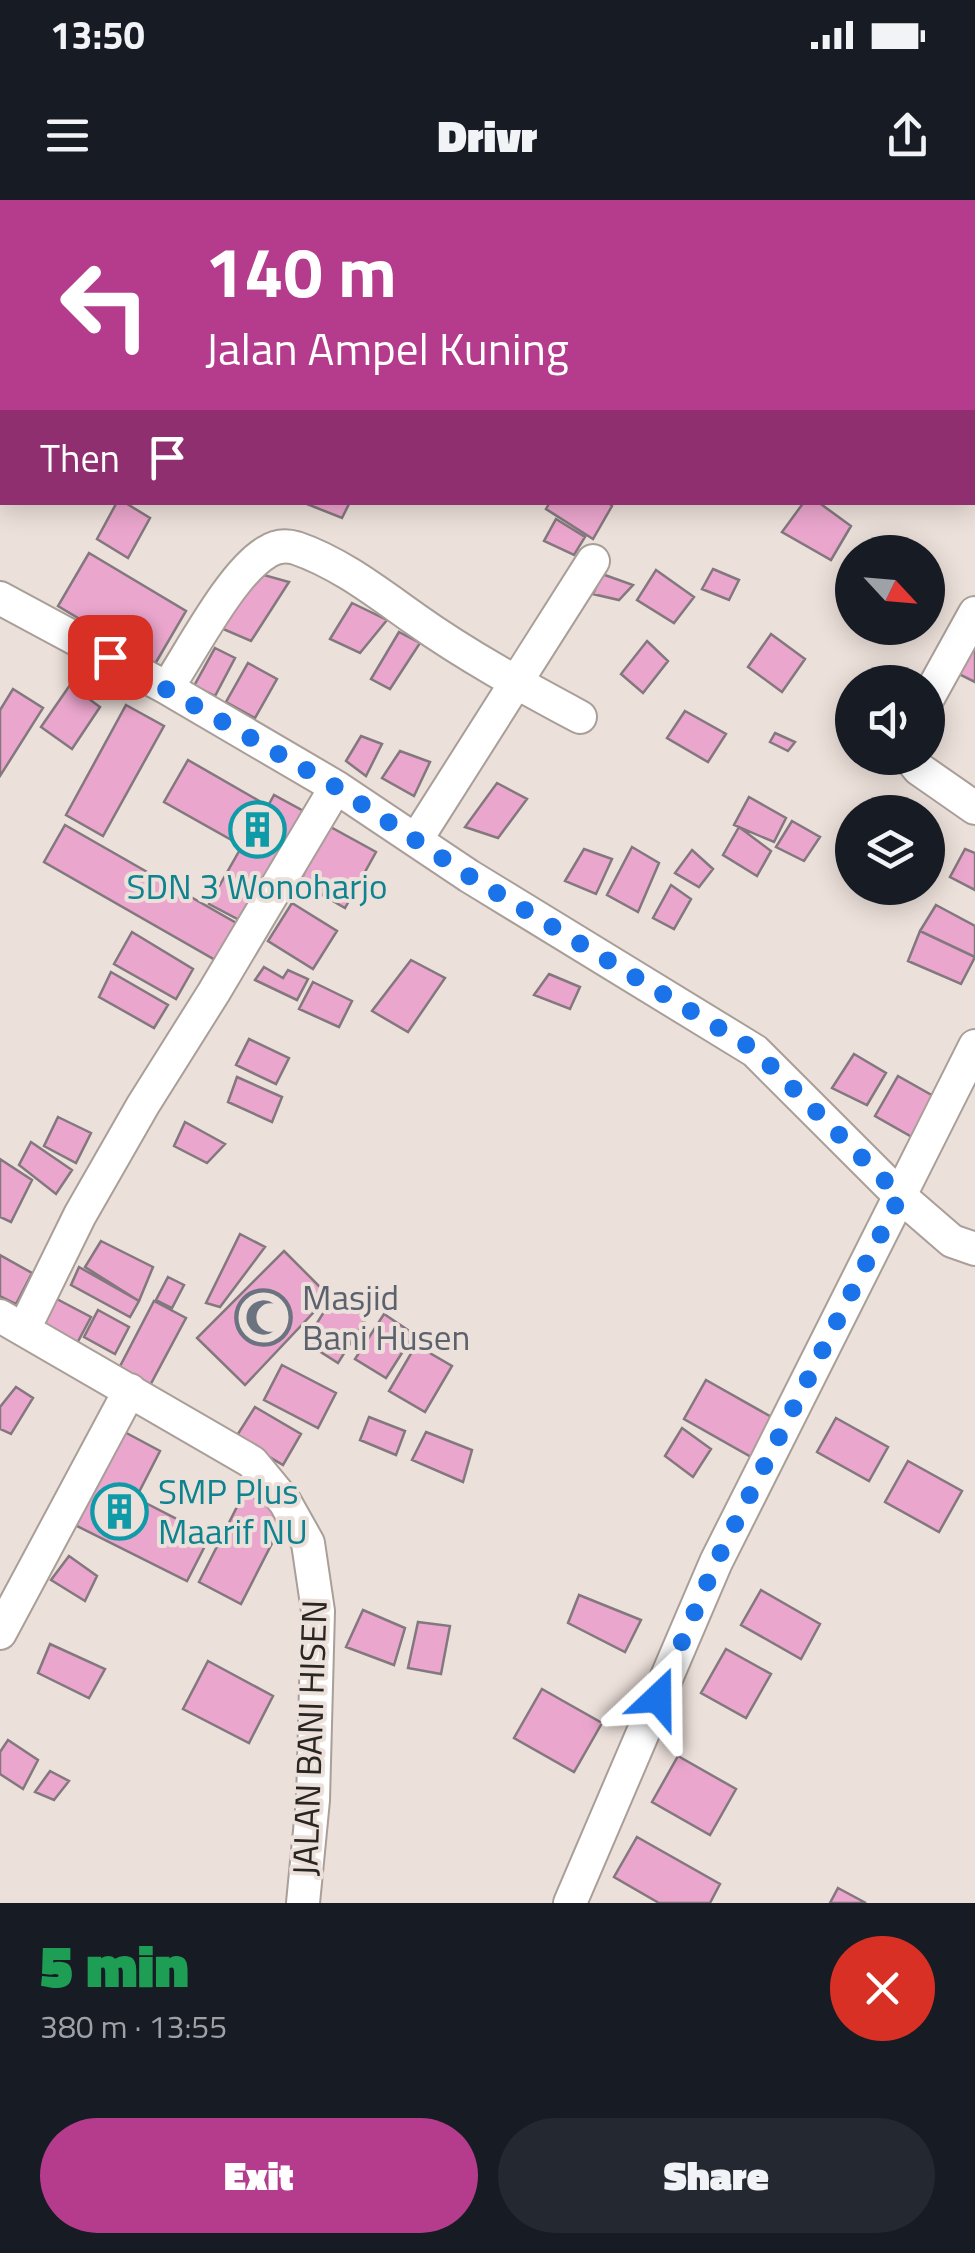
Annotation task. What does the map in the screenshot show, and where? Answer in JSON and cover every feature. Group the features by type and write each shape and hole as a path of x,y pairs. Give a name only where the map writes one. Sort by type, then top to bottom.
{"street":[{"path":"167,688 246,569 268,550 282,546 294,547 388,598 515,682 580,717"},
{"path":"416,840 593,561"},
{"path":"0,598 167,688 336,787 755,1050 900,1196 952,1241 975,1249"},
{"path":"945,667 975,613"},
{"path":"928,775 975,808"},
{"path":"12,1323 336,787"},
{"path":"570,1903 716,1562 975,1046"},
{"name":"JALAN BANI HISEN","path":"12,1323 252,1462 285,1502 308,1542 318,1611 313,1800 298,1896"},
{"path":"0,1633 130,1390"}],"building":[{"path":"115,505 129,505 150,518 128,558 97,539"},
{"path":"310,505 348,505 342,518"},
{"path":"548,505 612,506 593,539 546,509"},
{"path":"802,505 822,505 851,526 846,535 835,535 831,560 782,532"},
{"path":"556,519 585,537 574,555 544,541"},
{"path":"89,553 186,611 155,664 58,606"},
{"path":"713,569 739,580 729,600 702,589"},
{"path":"656,570 694,597 674,623 637,600"},
{"path":"253,572 289,582 251,641 216,626"},
{"path":"602,574 633,585 619,600 593,594"},
{"path":"352,603 387,620 360,653 330,639"},
{"path":"399,632 420,643 390,689 371,679"},
{"path":"771,634 805,659 782,692 748,667"},
{"path":"647,641 668,661 643,693 621,674"},
{"path":"975,643 975,682 957,673"},
{"path":"215,648 235,658 215,696 194,686"},
{"path":"248,663 277,679 255,718 226,702"},
{"path":"70,685 100,707 72,749 41,727"},
{"path":"13,689 43,708 0,776 0,710"},
{"name":"SDN 3 Wonoharjo","path":"126,705 164,726 103,836 66,815"},
{"path":"685,711 726,734 708,762 667,738"},
{"path":"775,733 795,742 788,751 770,742"},
{"path":"361,736 382,744 366,776 346,761"},
{"path":"400,751 430,762 414,796 382,778"},
{"name":"SDN 3 Wonoharjo","path":"188,760 268,806 274,795 309,814 247,924 209,904 242,846 164,802"},
{"path":"497,783 527,799 498,838 465,827"},
{"path":"749,797 786,818 774,842 734,825"},
{"path":"792,821 820,837 804,861 776,847"},
{"name":"SDN 3 Wonoharjo","path":"65,825 245,928 224,965 44,862"},
{"path":"327,825 376,852 345,908 300,882"},
{"path":"739,827 771,851 757,876 723,855"},
{"path":"632,847 659,863 638,912 607,895"},
{"path":"584,849 612,859 596,894 565,881"},
{"path":"965,849 975,853 975,890 950,877"},
{"path":"692,850 713,869 699,887 675,873"},
{"path":"671,885 691,899 674,929 653,918"},
{"path":"292,903 337,931 313,969 268,941"},
{"path":"936,905 975,926 975,957 920,931"},
{"path":"920,931 975,957 961,984 908,961"},
{"path":"132,932 193,969 176,999 114,964"},
{"path":"411,960 445,978 408,1032 372,1011"},
{"path":"264,967 283,978 288,970 308,979 297,1000 255,980"},
{"path":"111,972 168,1005 154,1028 99,997"},
{"path":"549,974 580,987 570,1009 534,995"},
{"path":"313,982 352,1001 339,1027 299,1009"},
{"path":"249,1039 289,1058 276,1084 236,1065"},
{"path":"854,1054 886,1073 867,1105 832,1088"},
{"path":"898,1076 935,1097 912,1137 875,1116"},
{"path":"237,1077 282,1097 272,1122 228,1102"},
{"path":"58,1117 91,1133 76,1163 44,1146"},
{"path":"185,1122 225,1144 207,1163 174,1146"},
{"path":"31,1142 72,1170 56,1194 19,1165"},
{"path":"0,1159 32,1180 11,1222 0,1217"},
{"path":"240,1234 265,1247 220,1307 206,1303"},
{"path":"101,1241 153,1267 139,1301 85,1267"},
{"name":"Masjid Bani Husen","path":"284,1251 329,1296 245,1385 197,1338"},
{"path":"0,1255 32,1273 16,1304 0,1296"},
{"path":"79,1267 139,1301 130,1317 71,1285"},
{"path":"168,1277 184,1285 172,1308 156,1300"},
{"path":"334,1296 367,1317 338,1363 305,1342"},
{"path":"53,1297 91,1317 75,1347 37,1328"},
{"path":"154,1301 186,1318 147,1391 116,1374"},
{"path":"98,1310 129,1327 115,1354 84,1337"},
{"path":"384,1314 414,1334 386,1378 355,1359"},
{"path":"416,1345 452,1366 425,1412 389,1391"},
{"path":"282,1365 336,1393 318,1428 264,1400"},
{"path":"706,1380 775,1419 753,1458 684,1419"},
{"path":"16,1387 33,1398 11,1434 0,1429 0,1407"},
{"path":"255,1407 301,1434 283,1465 236,1437"},
{"path":"369,1417 405,1431 396,1455 360,1440"},
{"path":"836,1418 888,1447 869,1481 817,1452"},
{"path":"682,1428 711,1449 693,1477 665,1456"},
{"name":"SMP Plus Maarif NU","path":"119,1429 160,1451 136,1498 210,1536 187,1581 71,1523"},
{"path":"426,1432 472,1450 463,1482 412,1460"},
{"path":"908,1461 962,1491 939,1532 885,1502"},
{"name":"SMP Plus Maarif NU","path":"244,1493 287,1514 241,1604 199,1582"},
{"path":"69,1556 97,1576 85,1601 51,1580"},
{"path":"761,1590 820,1624 801,1659 741,1625"},
{"path":"579,1595 641,1620 625,1652 568,1623"},
{"path":"363,1610 405,1628 394,1665 346,1647"},
{"path":"418,1622 450,1626 441,1674 408,1668"},
{"path":"50,1644 105,1669 89,1698 38,1673"},
{"path":"726,1649 771,1674 746,1718 701,1693"},
{"path":"208,1661 273,1696 249,1743 183,1709"},
{"path":"542,1689 602,1723 574,1772 514,1738"},
{"path":"8,1740 38,1760 23,1789 0,1774 0,1752"},
{"path":"678,1756 736,1789 710,1835 652,1802"},
{"path":"50,1771 69,1781 54,1800 35,1792"},
{"path":"637,1837 720,1884 710,1903 659,1903 614,1877"},
{"path":"838,1888 866,1903 830,1903"}],"place":[{"name":"SDN 3 Wonoharjo","path":"257,830"},
{"name":"Masjid Bani Husen","path":"263,1317"},
{"name":"SMP Plus Maarif NU","path":"119,1511"}],"route":[{"path":"110,657 336,787 469,876 755,1050 900,1196 716,1562 658,1698"}]}
